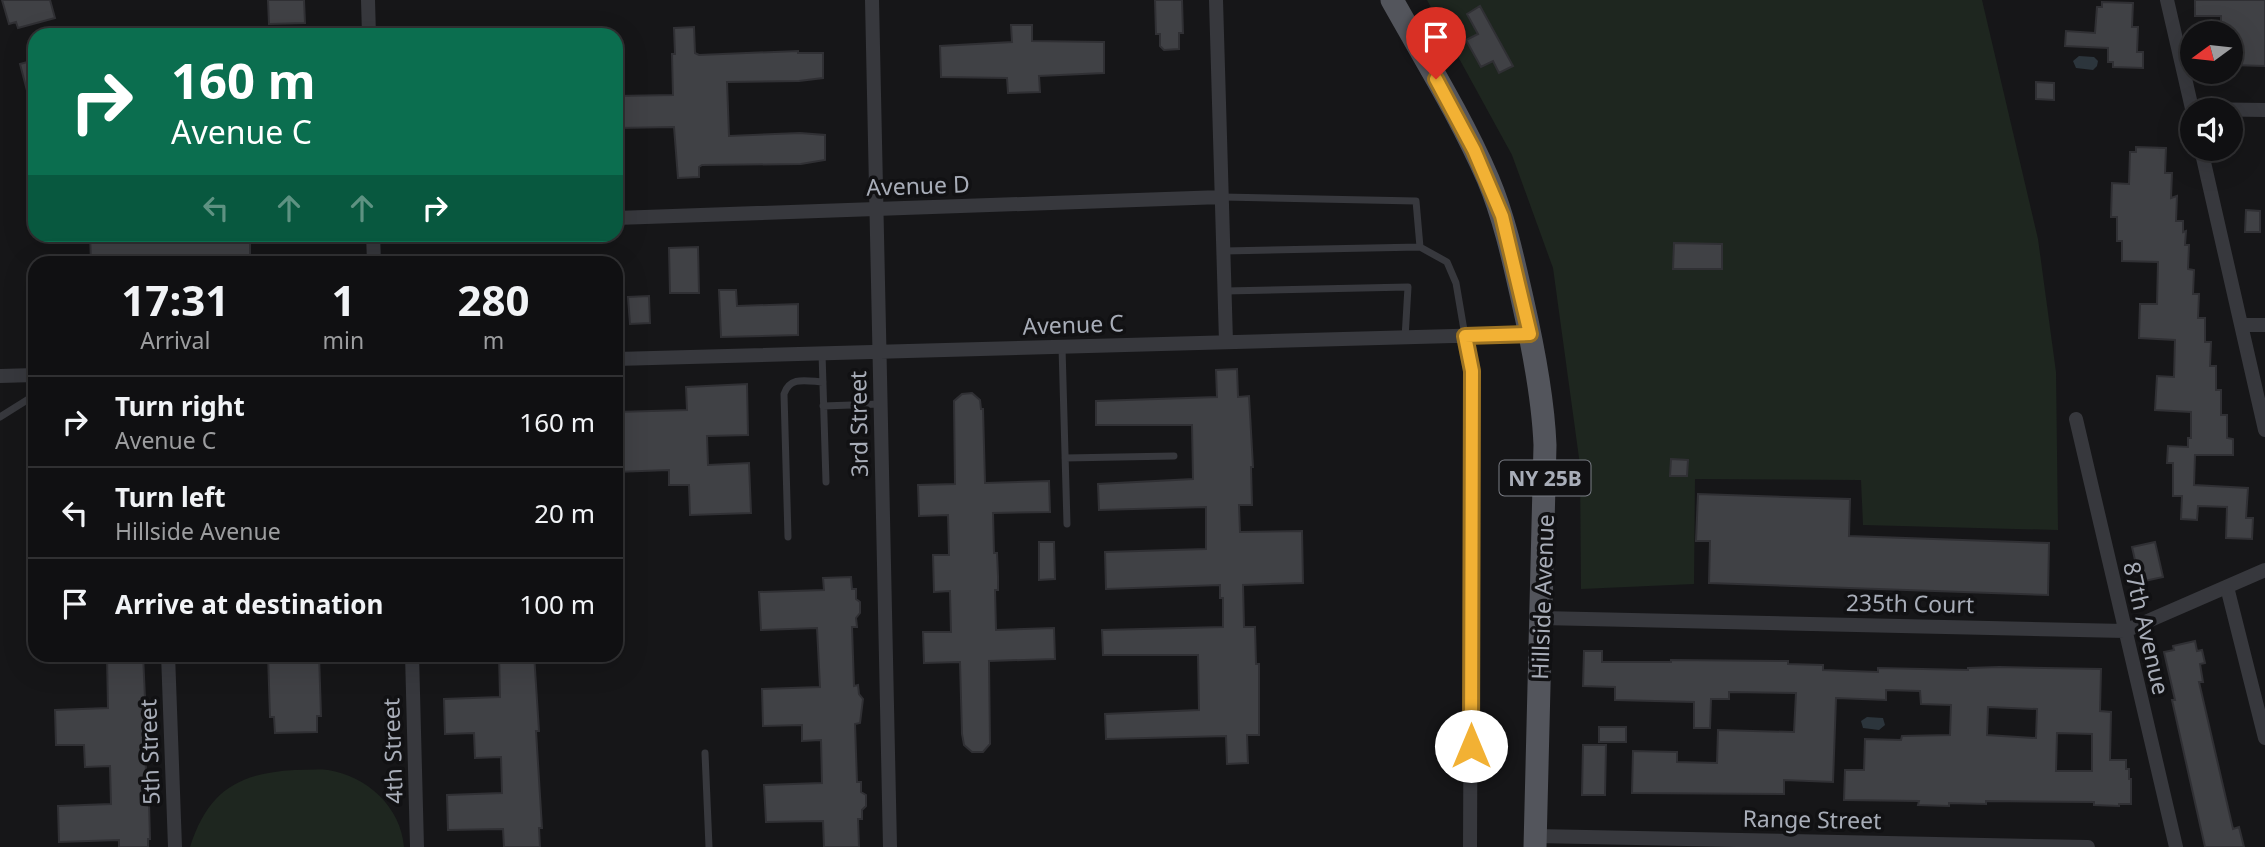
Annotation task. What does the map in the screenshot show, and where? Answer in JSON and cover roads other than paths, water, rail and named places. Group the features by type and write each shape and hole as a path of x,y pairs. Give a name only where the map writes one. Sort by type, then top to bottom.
{"main road":[{"name":"Hillside Avenue","path":"1392,0 1458,119 1488,181 1502,216 1530,334 1544,417 1545,445 1535,841"}],"street":[{"path":"368,0 369,28"},
{"name":"3rd Street","path":"872,0 890,847"},
{"path":"1216,0 1226,342"},
{"path":"2167,0 2189,98"},
{"path":"2243,110 2265,110"},
{"path":"2204,161 2265,430"},
{"name":"Avenue D","path":"623,218 1222,197"},
{"path":"2242,325 2265,325"},
{"name":"Avenue C","path":"623,359 1530,334"},
{"path":"1465,336 1472,371 1470,847"},
{"path":"0,376 28,375"},
{"name":"87th Avenue","path":"2076,419 2176,847"},
{"name":"235th Court","path":"1541,618 2124,631 2265,570"},
{"path":"2227,587 2265,738"},
{"name":"5th Street","path":"168,662 175,847"},
{"name":"4th Street","path":"412,662 417,847"},
{"name":"Range Street","path":"1535,841 2088,847"}],"lane":[{"path":"1222,197 1416,201 1420,247"},
{"path":"1224,251 1420,247 1447,262 1456,283 1465,336"},
{"path":"1225,290 1408,288 1405,338"},
{"path":"1062,347 1067,524"},
{"path":"822,354 826,481"},
{"path":"788,537 784,394 787,384 793,381 822,382"},
{"path":"0,417 28,400"},
{"path":"823,406 880,404"},
{"path":"1065,458 1174,456"},
{"path":"705,753 709,847"}]}
